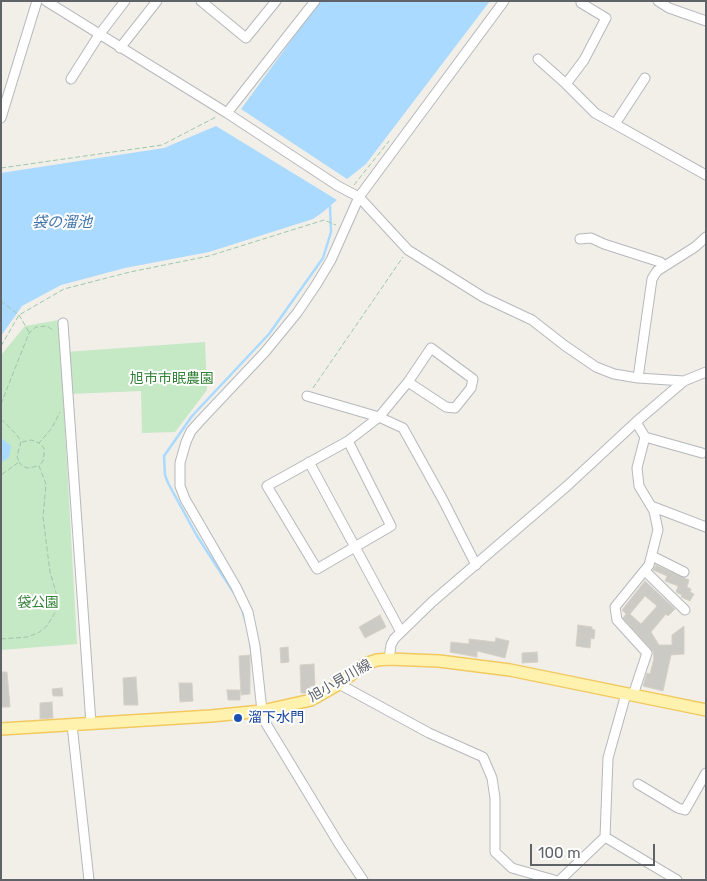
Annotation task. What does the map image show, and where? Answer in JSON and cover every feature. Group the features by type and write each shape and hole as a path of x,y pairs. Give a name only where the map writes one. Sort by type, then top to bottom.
{"main road":[{"name":"旭小見川線","path":"1,729 261,712 311,700 339,684 365,664 389,659 440,661 500,669 706,710"}],"street":[{"path":"1,118 37,1"},
{"path":"46,1 223,115 359,197 408,250 483,297 532,320 596,367 614,374 638,378 684,381"},
{"path":"72,79 99,35 125,1"},
{"path":"120,48 157,1"},
{"path":"201,1 246,38 276,1"},
{"path":"223,115 315,1"},
{"path":"363,880 339,844 261,712 255,646 248,612 185,500 180,486 180,463 191,431 281,334 316,285 359,197 504,1"},
{"path":"658,1 669,8 706,21"},
{"path":"566,84 584,60 606,18 581,3"},
{"path":"538,59 595,113 706,175"},
{"path":"616,124 645,78"},
{"path":"638,378 652,279 656,271 695,247 706,237"},
{"path":"580,239 591,238 664,265"},
{"path":"63,323 91,724"},
{"path":"348,441 391,526 317,568 267,486 348,441 379,417 408,382 431,348 473,379 471,388 456,408 446,407 408,382"},
{"path":"389,659 394,639 432,602 567,486 636,422 684,381 706,372"},
{"path":"307,396 379,417 404,428 476,565"},
{"path":"636,422 645,437 702,453"},
{"path":"560,880 606,837 608,758 630,694 647,653 617,620 615,607 645,571 652,556 658,530 654,511 639,486 637,468 645,437"},
{"path":"309,462 402,632"},
{"path":"651,506 706,527"},
{"path":"652,556 684,572"},
{"path":"645,571 685,610"},
{"path":"339,684 429,733 483,757 492,778 495,798 495,852 512,868 554,880"},
{"path":"72,725 89,880"},
{"path":"638,784 684,810 706,773"},
{"path":"606,837 678,880"}],"path":[{"path":"1,168 162,144 223,115"},
{"path":"352,187 393,135"},
{"path":"1,346 19,316 64,289 130,272 209,256 324,220 345,229"},
{"path":"307,396 408,250"},
{"path":"1,301 19,316 29,332"},
{"path":"1,404 29,332 36,327 47,326 56,332"},
{"path":"40,443 52,428 60,410"},
{"path":"1,419 17,435 21,442 17,456 22,466 28,468 39,466 43,461 44,448 40,443 31,440 21,442"},
{"path":"1,475 19,462"},
{"path":"1,639 27,637 38,633 48,626 56,611 57,596 50,572 43,517 46,484 39,466"}],"green space":[{"name":"袋公園","path":"59,320 77,644 1,650 1,355 25,326"},
{"name":"旭市市眠農園","path":"205,342 207,390 175,432 142,433 141,391 69,394 66,352"}],"water":[{"path":"320,1 490,1 366,164 347,179 241,109"},
{"name":"袋の溜池","path":"216,126 337,200 313,219 209,252 125,268 61,285 22,306 1,336 1,173 164,148"},
{"path":"1,438 11,446 9,457 1,463"}],"building":[{"path":"656,565 689,580 687,587 694,594 690,601 681,597 682,595 676,592 678,586 665,581 667,576 653,570"},
{"path":"645,581 675,609 668,616 666,614 651,632 659,645 672,645 672,635 684,626 684,654 671,655 663,691 643,686 647,673 650,674 654,658 653,651 623,618 626,614 622,610","holes":["645,596 657,606 641,624 630,614"]},
{"path":"380,615 386,627 365,638 359,627"},
{"path":"578,625 592,627 595,630 594,639 591,638 590,648 576,646"},
{"path":"496,638 509,641 505,658 477,651 477,657 450,652 451,642 469,644 469,639 495,642"},
{"path":"288,647 289,662 281,663 280,648"},
{"path":"537,652 538,662 522,663 522,653"},
{"path":"250,655 250,694 241,695 239,656"},
{"path":"314,664 315,686 310,686 310,692 308,693 301,693 300,665"},
{"path":"1,672 7,672 10,707 1,707"},
{"path":"136,677 138,705 124,705 123,678"},
{"path":"179,683 192,683 193,701 180,702"},
{"path":"62,688 63,696 53,696 52,689"},
{"path":"227,690 240,690 240,700 228,700"},
{"path":"52,702 53,718 40,719 40,703"}],"waterway":[{"path":"234,593 197,536 168,483 165,475 164,456 192,416 269,334 323,258 331,232 330,206"},
{"path":"241,606 246,623"},
{"path":"250,643 252,655"}],"place":[{"name":"溜下水門","path":"238,718"}]}
